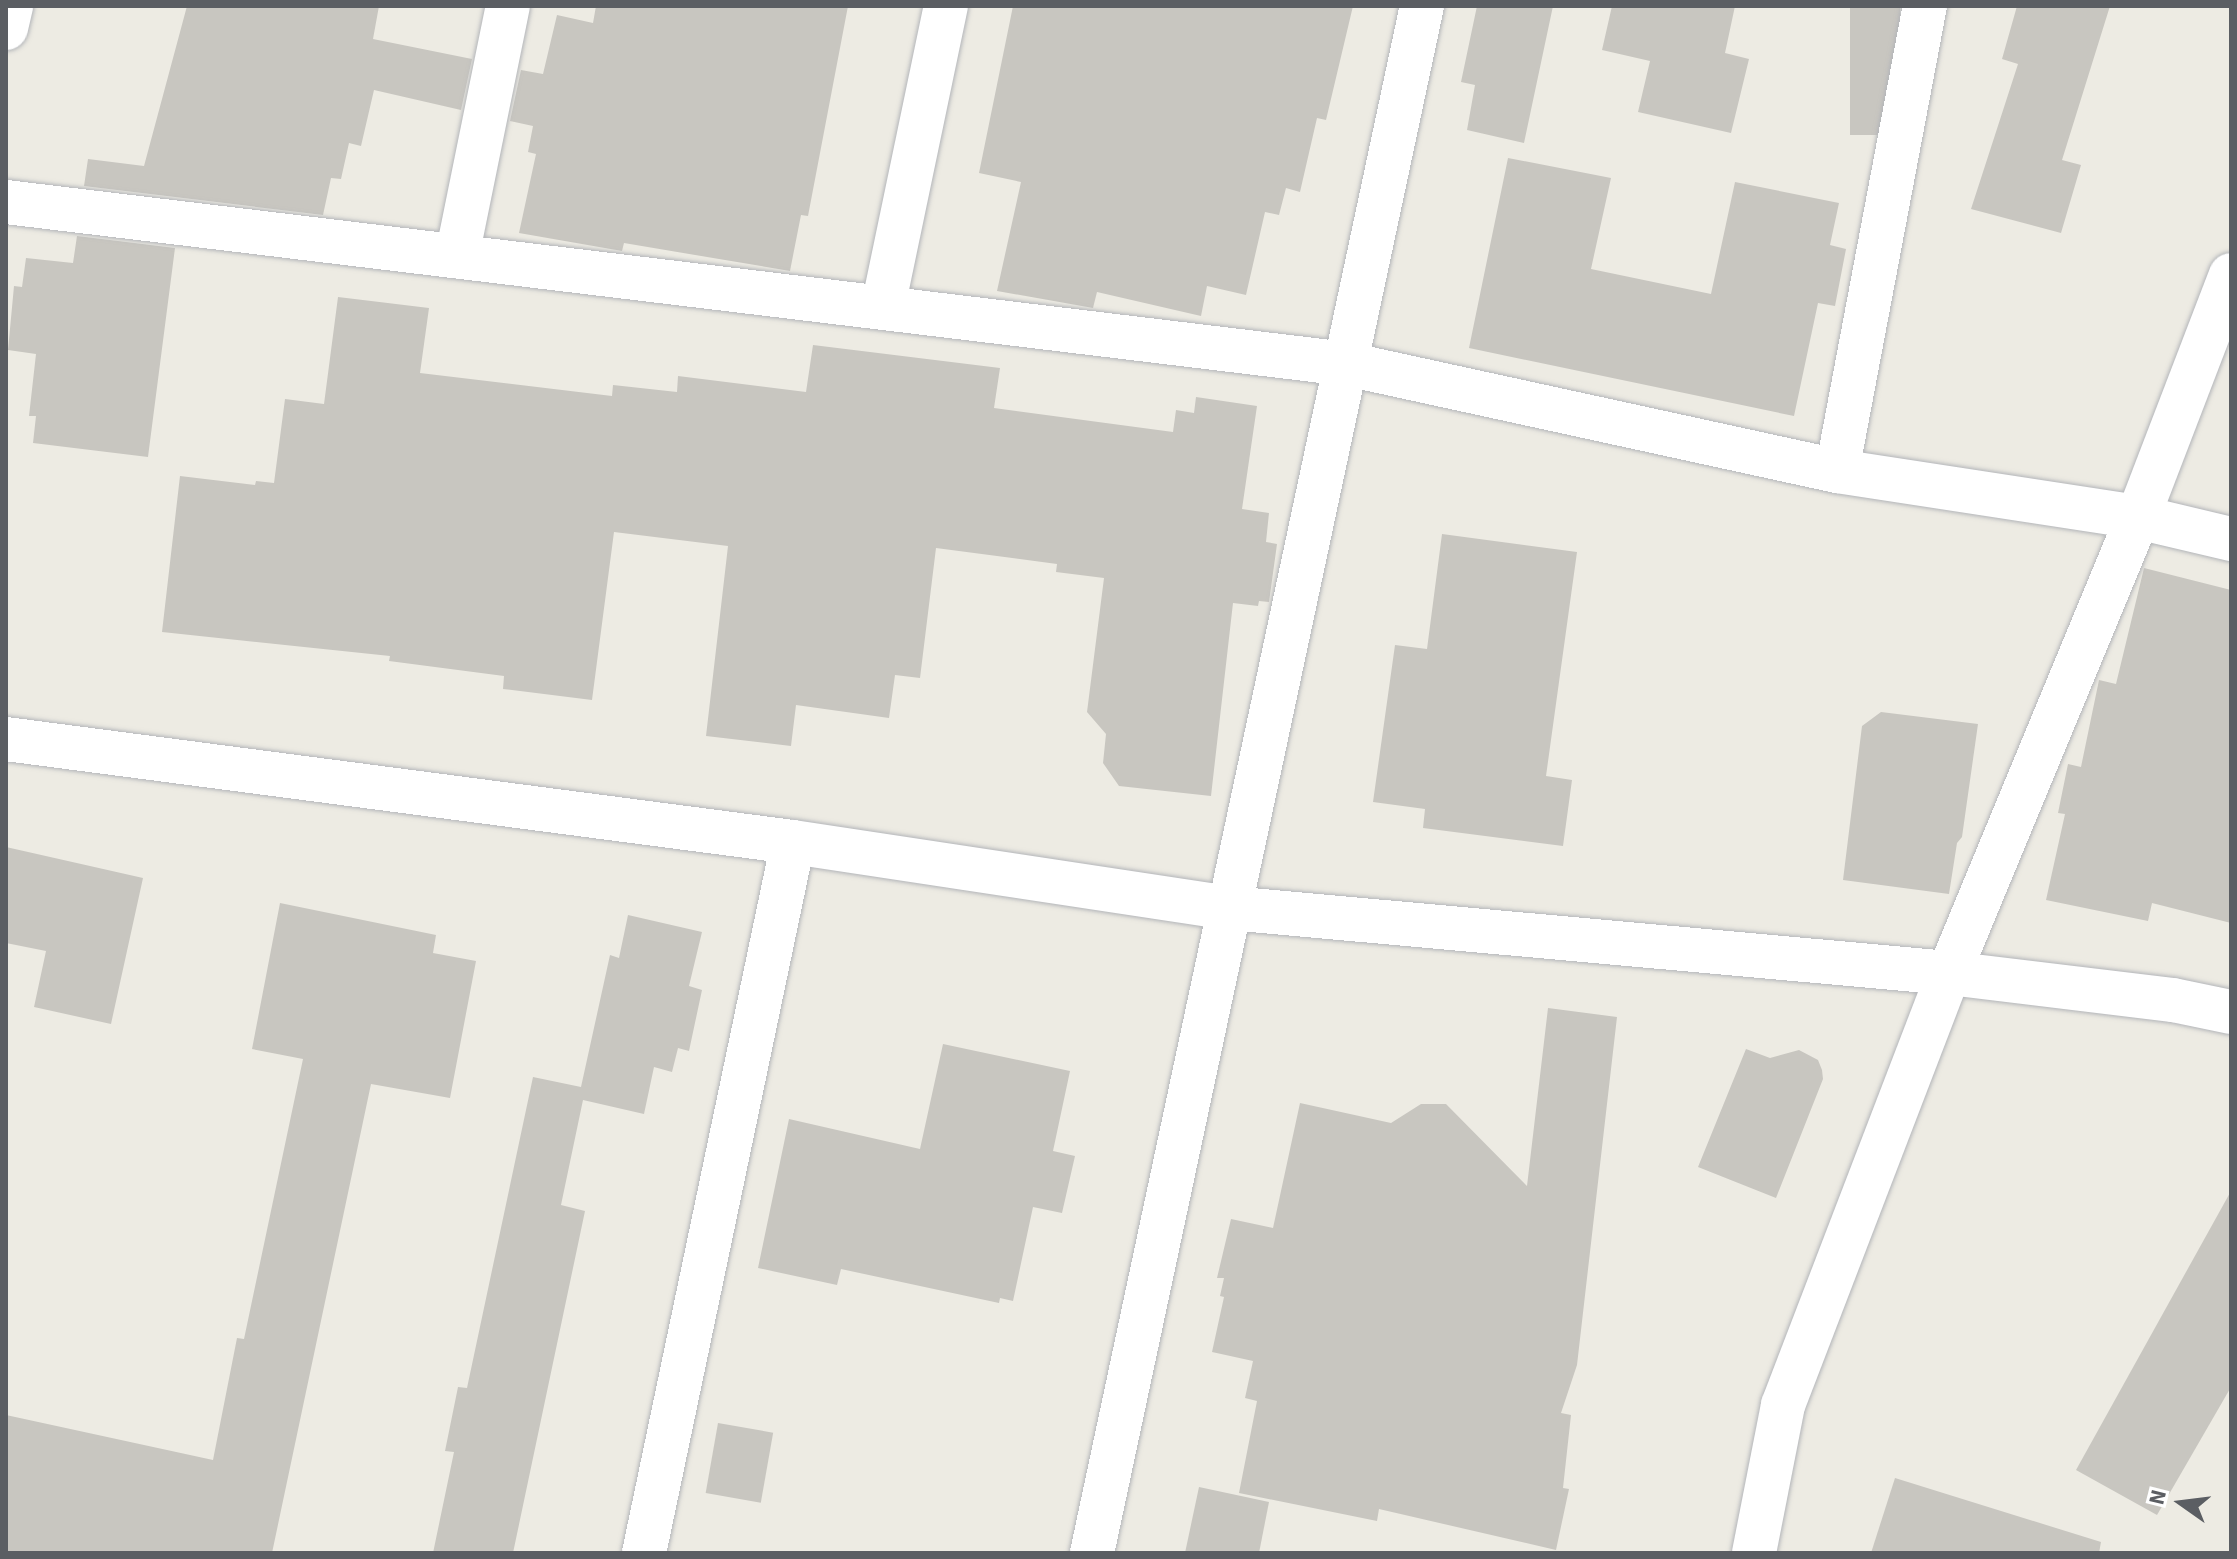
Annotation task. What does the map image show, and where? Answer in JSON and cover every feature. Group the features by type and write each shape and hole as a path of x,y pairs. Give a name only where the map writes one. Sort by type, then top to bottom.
{"street":[{"path":"6,28 11,6"},
{"path":"457,256 508,6"},
{"path":"883,307 946,6"},
{"path":"1092,1553 1422,6"},
{"path":"1837,471 1925,6"},
{"path":"6,202 1347,364 1837,471 2138,517 2231,539"},
{"path":"1754,1553 1783,1405 1949,973 2138,517 2231,275"},
{"path":"6,739 793,842 1229,908 1949,973 2173,1000 2231,1012"},
{"path":"644,1553 793,842"}],"building":[{"path":"187,6 379,6 373,39 472,59 461,110 374,90 361,146 349,143 341,179 331,178 323,215 84,186 88,159 144,166"},
{"path":"596,6 848,6 808,216 801,215 790,271 624,243 622,251 519,233 536,154 528,152 533,126 510,121 521,70 543,74 557,15 593,23"},
{"path":"1013,6 1353,6 1326,120 1317,118 1300,192 1286,188 1279,215 1265,212 1246,295 1207,286 1201,316 1097,292 1093,308 997,291 1021,182 979,173"},
{"path":"1477,6 1553,6 1524,143 1467,130 1475,85 1461,82"},
{"path":"1612,6 1735,6 1725,53 1749,59 1731,133 1638,112 1650,61 1602,50"},
{"path":"1850,6 1900,6 1900,135 1850,135"},
{"path":"2017,6 2110,6 2062,160 2081,165 2061,233 1971,209 2018,64 2002,59"},
{"path":"1508,158 1611,178 1591,269 1711,294 1735,182 1839,203 1830,245 1846,249 1835,306 1818,303 1794,416 1469,348"},
{"path":"77,236 175,248 148,457 33,443 36,416 29,416 36,354 8,350 14,286 22,287 26,258 73,263"},
{"path":"338,297 429,308 420,373 612,396 613,385 677,392 678,376 806,392 813,345 1000,368 994,408 1173,432 1176,410 1194,413 1196,397 1257,406 1242,509 1269,513 1266,542 1277,544 1269,602 1259,601 1258,606 1233,603 1211,796 1119,786 1103,763 1106,734 1087,712 1104,578 1056,572 1057,564 936,548 920,678 895,675 889,718 796,705 791,746 706,736 728,546 614,532 592,700 503,689 504,676 389,661 390,656 162,632 180,476 255,485 256,481 274,483 285,399 324,404"},
{"path":"1442,534 1577,552 1546,776 1572,780 1563,846 1423,828 1425,809 1373,802 1395,645 1427,649"},
{"path":"2144,568 2231,590 2231,923 2152,903 2148,921 2046,900 2065,814 2058,813 2068,764 2081,767 2099,680 2116,684"},
{"path":"1881,712 1978,724 1962,837 1957,843 1949,894 1843,880 1862,726"},
{"path":"6,847 143,878 111,1024 34,1007 46,951 6,943"},
{"path":"280,903 436,935 433,953 476,961 450,1098 371,1084 272,1553 6,1553 6,1415 213,1460 237,1338 244,1339 303,1059 252,1049"},
{"path":"628,915 702,932 689,986 702,990 689,1051 678,1048 672,1072 654,1067 644,1114 583,1100 561,1205 585,1211 513,1553 433,1553 454,1452 445,1451 458,1387 467,1388 533,1077 581,1087 610,955 619,958"},
{"path":"1548,1008 1617,1017 1577,1365 1561,1413 1571,1415 1563,1488 1569,1489 1556,1550 1379,1509 1377,1521 1239,1493 1257,1401 1245,1398 1253,1361 1212,1352 1224,1297 1220,1296 1224,1278 1217,1278 1231,1219 1273,1228 1300,1103 1391,1123 1421,1104 1446,1104 1527,1186"},
{"path":"943,1044 1070,1071 1053,1151 1075,1156 1062,1213 1033,1207 1013,1301 1000,1298 999,1303 841,1269 837,1285 758,1268 789,1119 920,1149"},
{"path":"1746,1049 1770,1058 1799,1050 1818,1060 1822,1070 1823,1079 1776,1198 1698,1167"},
{"path":"2231,1191 2231,1387 2157,1515 2076,1470"},
{"path":"718,1423 773,1433 761,1503 706,1493"},
{"path":"1895,1478 2101,1542 2099,1553 1871,1553"},
{"path":"1199,1487 1269,1502 1259,1553 1185,1553"}]}
